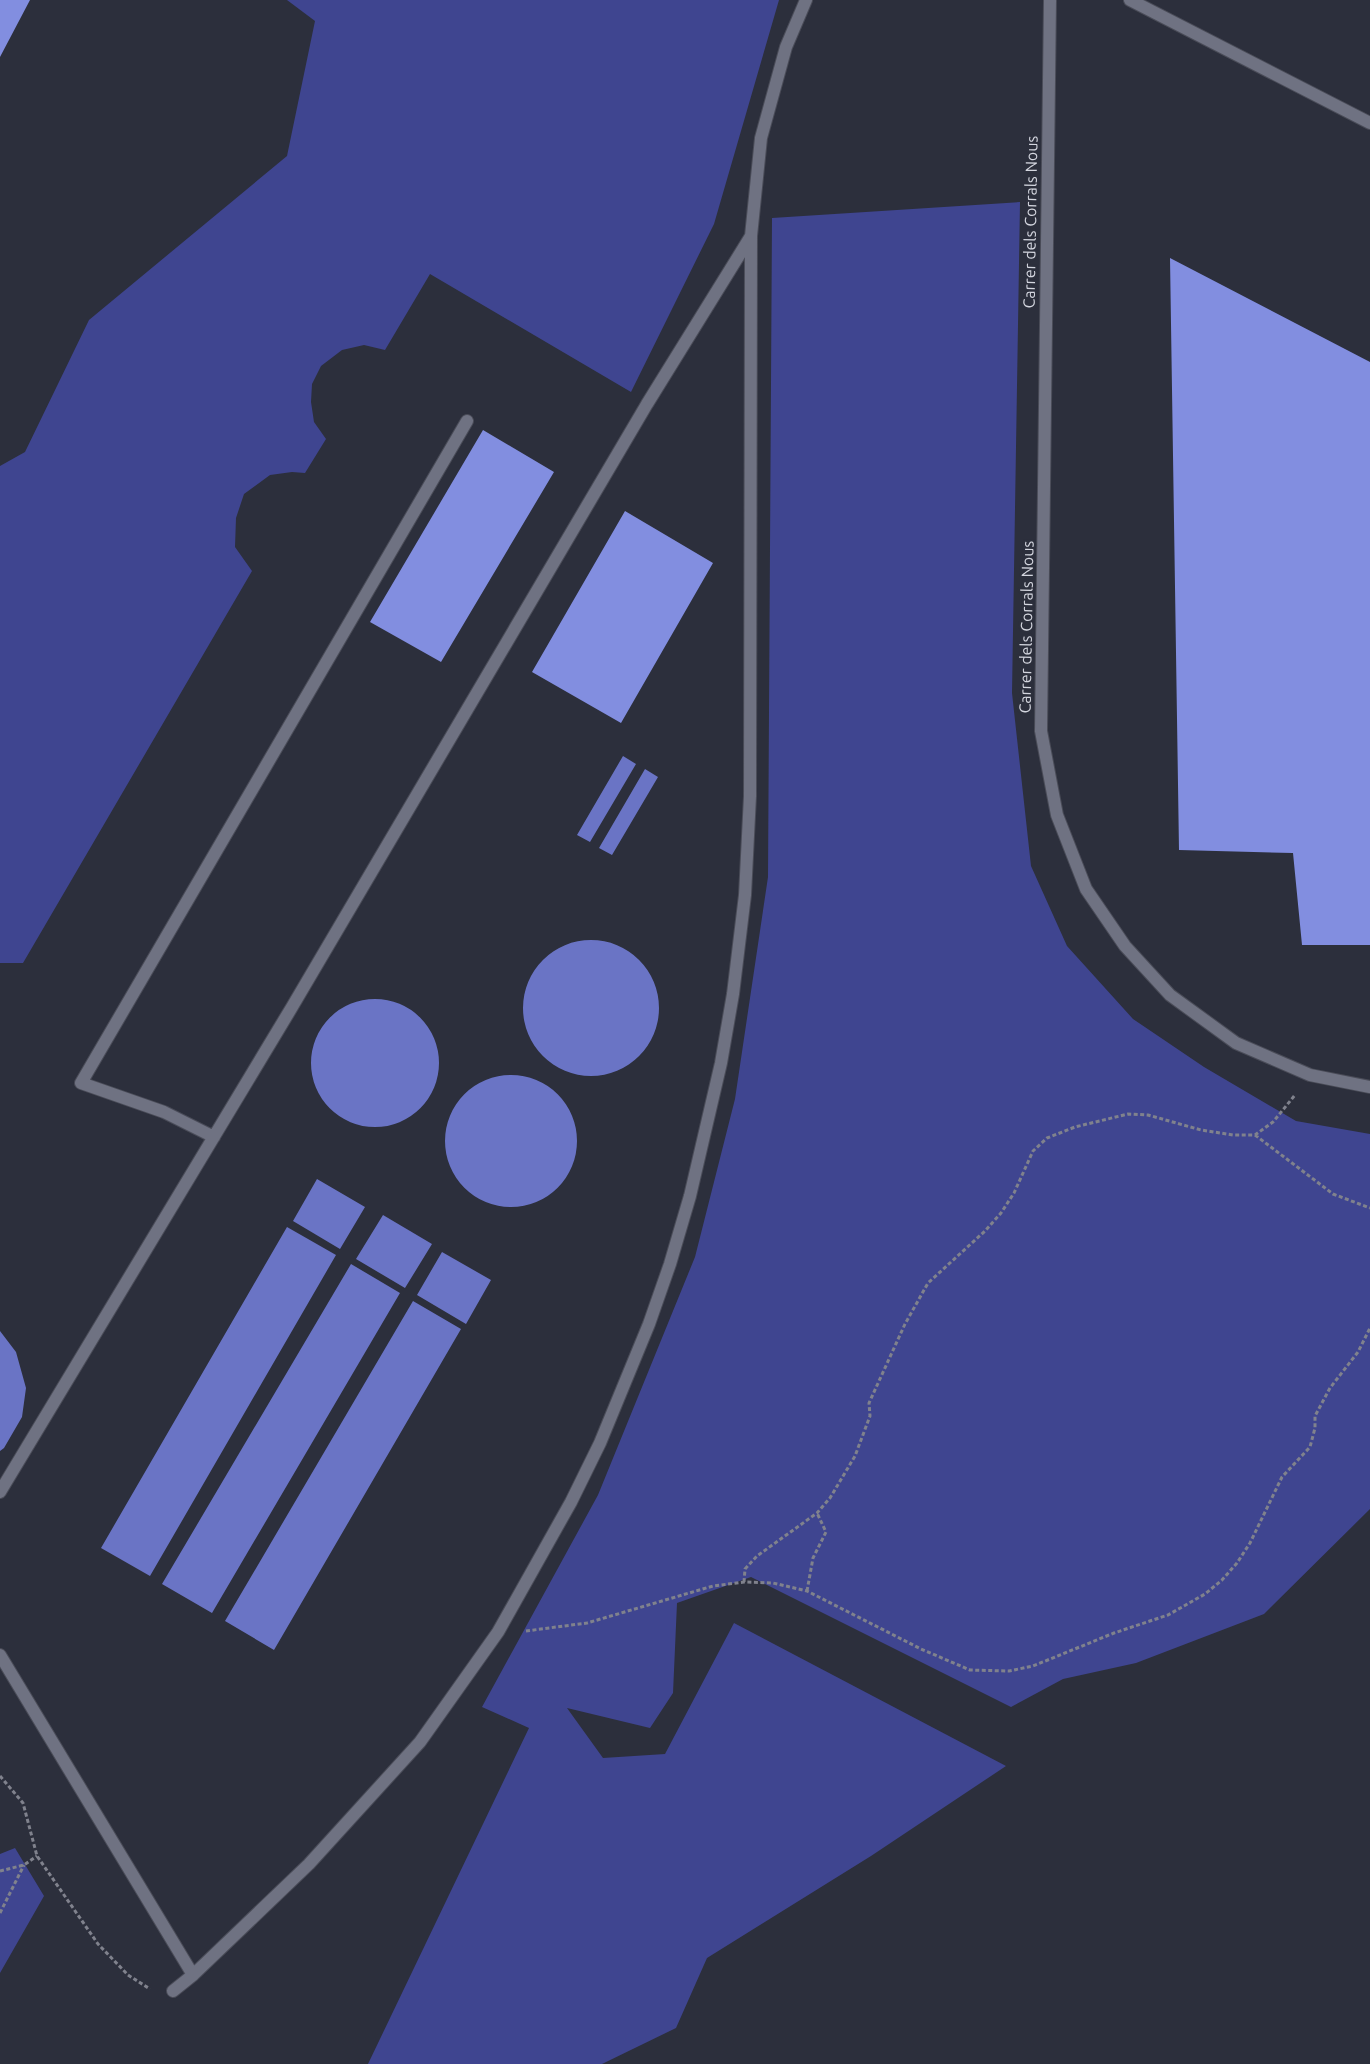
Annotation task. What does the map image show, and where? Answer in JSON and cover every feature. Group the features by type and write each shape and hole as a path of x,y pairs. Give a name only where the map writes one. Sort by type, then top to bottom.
{"street":[{"path":"173,1991 193,1975 309,1864 420,1742 498,1632 571,1502 600,1443 649,1324 690,1196 721,1064 733,994 745,895 750,796 751,236 761,138 786,47 806,0"},
{"name":"Carrer dels Corrals Nous","path":"1050,0 1041,731 1057,815 1086,889 1125,946 1170,995 1236,1044 1310,1075 1370,1087"},
{"path":"1130,0 1370,123"},
{"path":"0,1492 214,1137 647,404 751,236"},
{"path":"214,1137 164,1112 81,1083 467,421"},
{"path":"0,1655 193,1975"}],"path":[{"path":"744,1582 745,1569 757,1556 817,1513 843,1478 855,1456 870,1416 869,1403 905,1324 928,1284 985,1231 1001,1213 1014,1193 1033,1151 1047,1138 1075,1127 1128,1114 1148,1115 1201,1130 1233,1135 1256,1135 1274,1122 1310,1075"},
{"path":"1256,1135 1333,1194 1370,1208"},
{"path":"498,1632 520,1632 587,1623 713,1586 744,1582 773,1583 807,1591 904,1640 970,1670 1009,1671 1033,1666 1114,1633 1168,1615 1205,1594 1222,1580 1237,1563 1250,1543 1282,1476 1310,1447 1315,1428 1315,1416 1330,1388 1358,1352 1370,1328"},
{"path":"807,1591 813,1558 826,1532 817,1513"},
{"path":"0,1776 23,1804 37,1856 98,1944 128,1975 146,1988 160,1993 173,1991"},
{"path":"0,1913 24,1866 37,1856"},
{"path":"0,1871 24,1866"}],"shaded area":[{"path":"287,0 779,0 714,224 631,392 430,274 385,350 364,345 342,350 321,366 312,384 311,402 314,422 326,439 305,473 292,472 270,475 244,494 236,518 235,547 252,571 23,963 0,963 0,466 25,452 89,320 287,156 315,21"},
{"path":"1020,202 1012,693 1031,866 1067,946 1133,1019 1204,1067 1296,1121 1370,1134 1370,1509 1264,1614 1136,1663 1063,1679 1011,1707 751,1577 677,1603 673,1693 650,1728 567,1708 603,1758 665,1754 734,1623 1006,1766 871,1856 707,1958 676,2028 602,2064 368,2064 529,1728 482,1707 598,1495 695,1257 735,1099 768,877 772,218"},
{"path":"15,1848 44,1896 0,1973 0,1854"}],"water":[{"path":"623,756 636,764 590,842 577,835"},
{"path":"645,769 658,777 612,855 599,848"},
{"path":"591,940 617,945 629,951 639,960 648,970 654,982 659,1008 654,1034 648,1046 639,1056 629,1065 617,1071 591,1076 565,1071 553,1065 543,1056 534,1046 528,1034 523,1008 528,982 534,970 543,960 553,951 565,945"},
{"path":"375,999 388,1000 400,1004 411,1009 421,1017 429,1027 434,1038 438,1050 438,1076 434,1088 429,1099 421,1109 411,1117 400,1122 388,1126 375,1127 362,1126 350,1122 339,1117 329,1109 321,1099 316,1088 312,1076 311,1063 312,1050 316,1038 321,1027 329,1017 339,1009 350,1004 362,1000"},
{"path":"511,1075 524,1076 536,1080 558,1094 572,1116 576,1128 576,1154 572,1166 558,1188 536,1202 524,1206 511,1207 498,1206 486,1202 464,1188 450,1166 446,1154 445,1141 446,1128 450,1116 464,1094 486,1080 498,1076"},
{"path":"317,1179 365,1207 340,1249 293,1221"},
{"path":"383,1215 432,1244 405,1288 356,1259"},
{"path":"287,1227 336,1255 150,1576 101,1548"},
{"path":"442,1252 491,1280 466,1324 417,1295"},
{"path":"351,1264 400,1293 212,1613 162,1584"},
{"path":"413,1301 461,1329 274,1650 225,1621"},
{"path":"0,1331 16,1352 26,1388 22,1417 4,1448 0,1451"}],"building":[{"path":"0,0 30,0 0,57"},
{"path":"1170,258 1370,362 1370,945 1302,945 1293,853 1179,850"},
{"path":"483,430 554,472 441,662 370,622"},
{"path":"625,511 713,563 621,723 532,672"}]}
